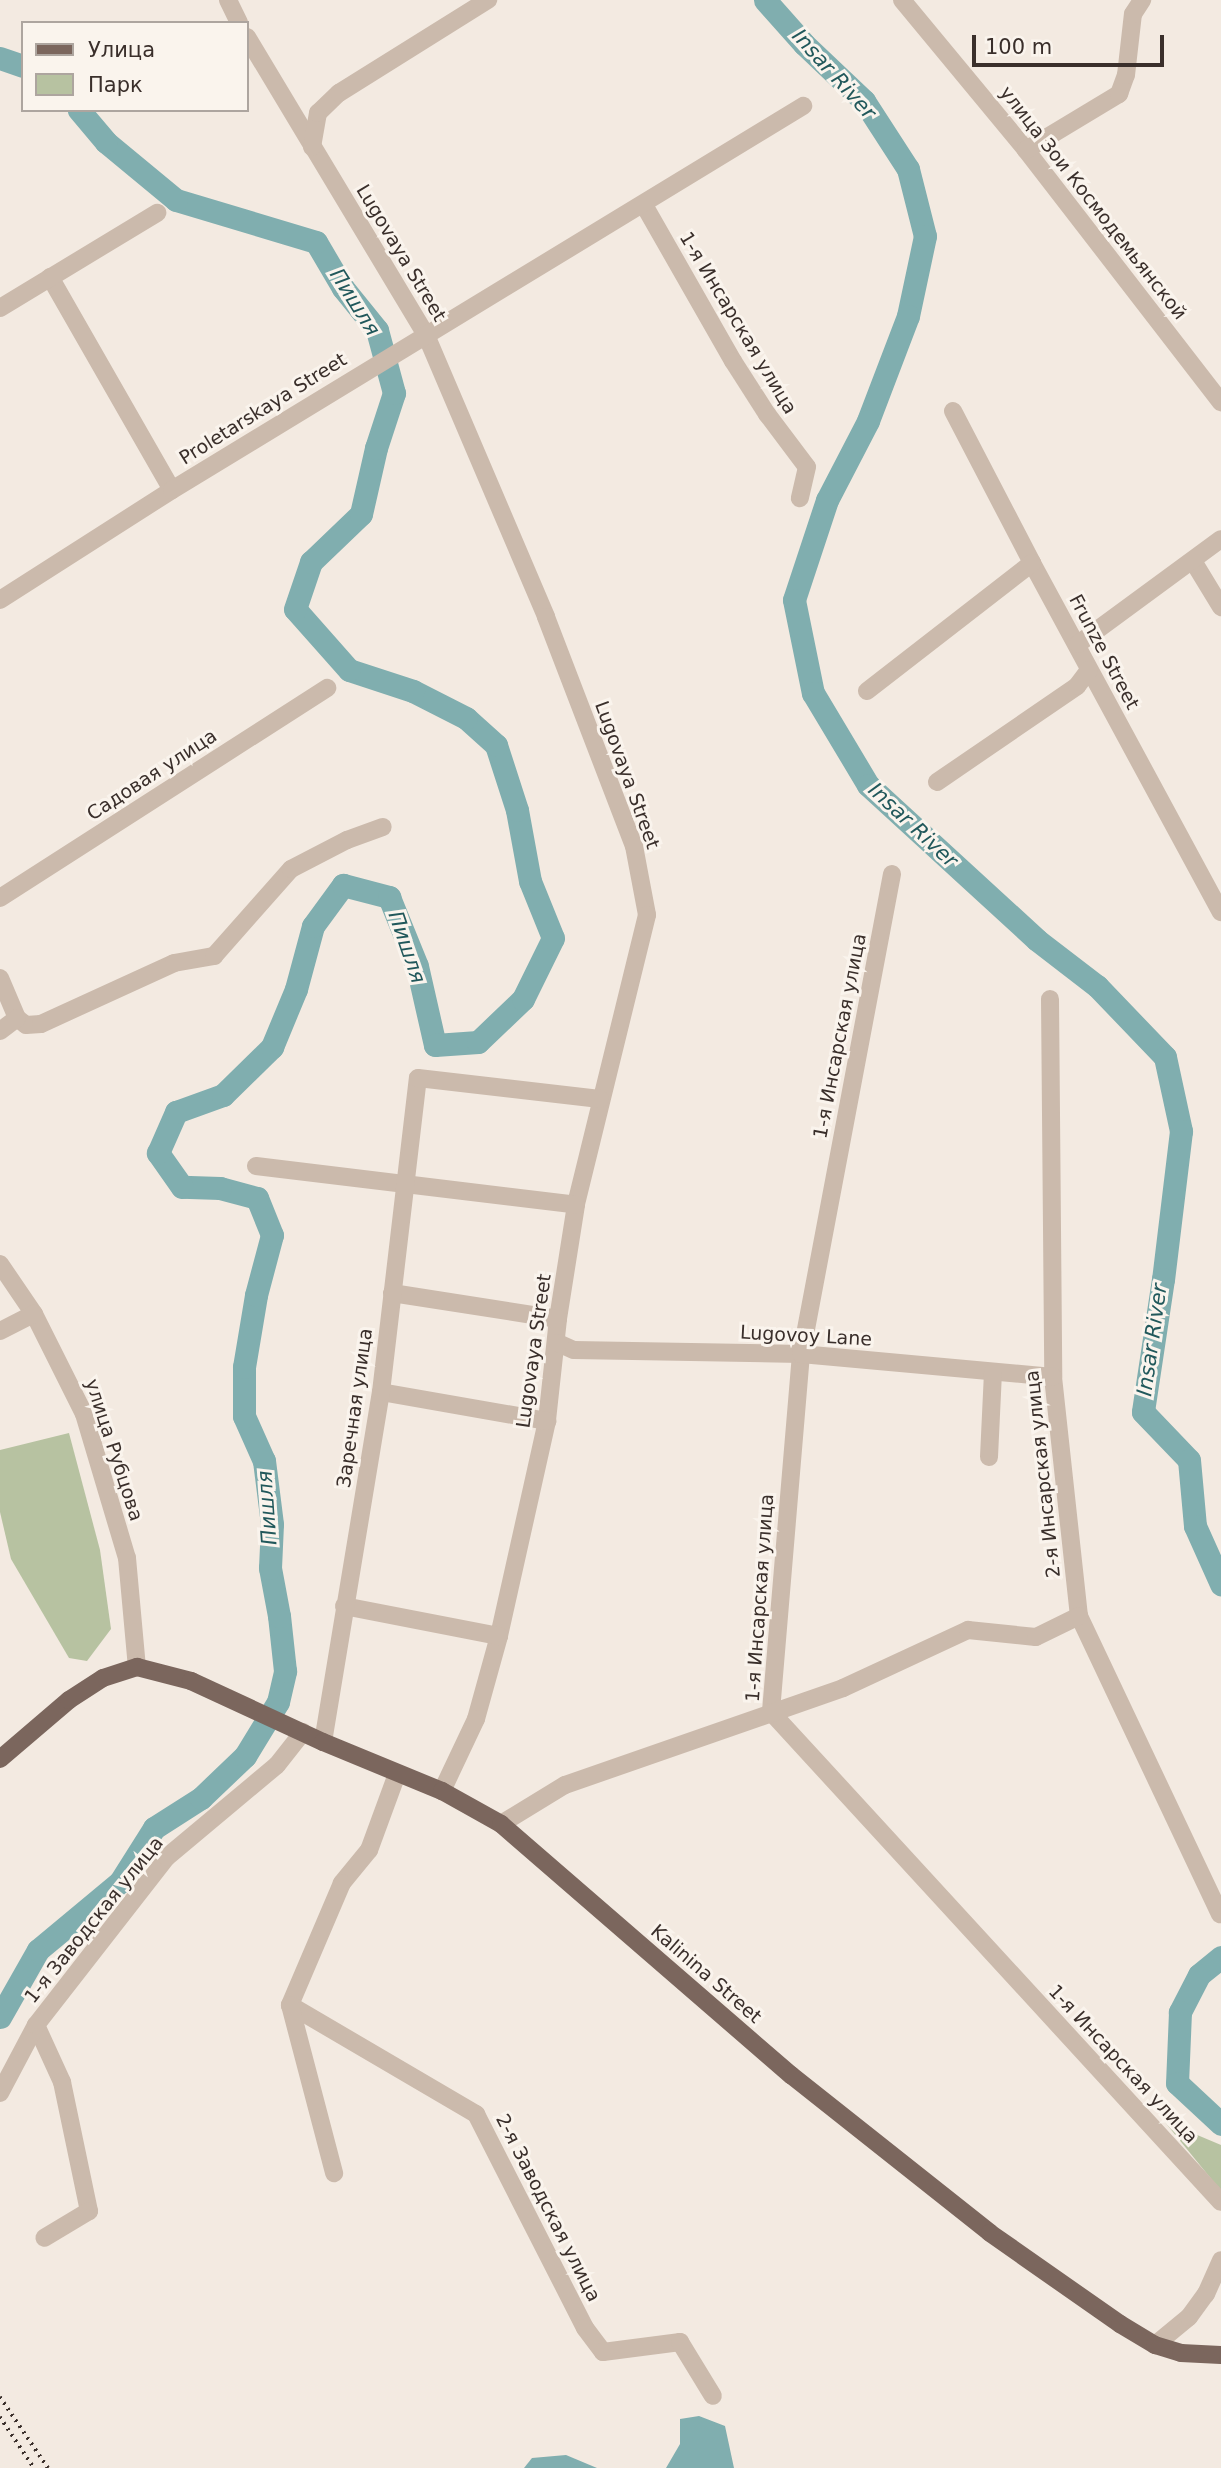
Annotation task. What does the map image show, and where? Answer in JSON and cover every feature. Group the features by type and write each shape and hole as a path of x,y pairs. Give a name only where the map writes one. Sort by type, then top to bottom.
{"main road":[{"name":"Kalinina Street","path":"137,1667 191,1681 238,1701 323,1742 442,1791 501,1824 791,2076 990,2233 1119,2324 1155,2345 1181,2353 1221,2355"},
{"path":"0,1759 69,1700 103,1678 137,1667"}],"street":[{"path":"228,0 238,21"},
{"path":"312,147 318,113 339,93 488,0"},
{"name":"улица Зои Космодемьянской","path":"902,0 1026,150 1221,402"},
{"path":"1026,150 1119,94 1126,75 1133,14 1142,0"},
{"name":"Lugovaya Street","path":"248,39 426,335 546,617 634,846 646,915 576,1205 558,1319 558,1343 547,1421 499,1636 476,1719 442,1791"},
{"name":"Proletarskaya Street","path":"0,600 172,490 803,106"},
{"name":"1-я Инсарская улица","path":"644,205 733,361 767,414 807,467 800,498"},
{"path":"0,308 157,213"},
{"path":"50,277 172,490"},
{"name":"Frunze Street","path":"953,411 1031,563 1078,644 1089,670 1221,912"},
{"path":"1078,644 1221,539"},
{"path":"1193,561 1221,607"},
{"path":"867,691 1031,563"},
{"path":"937,782 1077,686 1089,670"},
{"name":"Садовая улица","path":"0,898 327,688"},
{"path":"0,978 18,1018 26,1025 41,1024 174,963 214,956 291,869 347,841 383,827"},
{"name":"1-я Инсарская улица","path":"892,874 802,1354 771,1712 1221,2202"},
{"name":"2-я Инсарская улица","path":"1050,999 1052,1377 1079,1616 1220,1913"},
{"path":"0,1031 18,1018"},
{"name":"Заречная улица","path":"323,1742 382,1392 403,1183 418,1078 600,1099"},
{"path":"256,1166 576,1205"},
{"name":"улица Рубцова","path":"0,1264 34,1314 84,1414 127,1558 137,1667"},
{"path":"392,1293 558,1319"},
{"path":"0,1331 34,1314"},
{"name":"Lugovoy Lane","path":"558,1343 574,1350 802,1354 1052,1377"},
{"path":"989,1457 993,1372"},
{"path":"382,1392 547,1421"},
{"path":"344,1605 499,1636"},
{"path":"501,1824 565,1785 843,1688 968,1630 1037,1637 1079,1616"},
{"name":"1-я Заводская улица","path":"0,2094 36,2025 167,1857 277,1765 295,1728"},
{"path":"334,2173 290,2005 342,1883 369,1850 397,1773"},
{"name":"2-я Заводская улица","path":"290,2005 476,2114 585,2328 603,2352 680,2342 713,2396"},
{"path":"36,2025 62,2082 89,2211 44,2238"},
{"path":"1155,2345 1189,2317 1206,2294 1221,2260"}],"green space":[{"path":"69,1433 100,1550 111,1629 87,1661 69,1658 11,1559 0,1512 0,1450"},
{"path":"1164,2121 1221,2145 1221,2191"}],"water":[{"path":"699,2416 725,2426 734,2468 666,2468 680,2444 680,2419"},
{"path":"566,2455 597,2468 524,2468 532,2458"}],"waterway":[{"name":"Insar River","path":"765,0 804,44 864,101 908,169 925,236 908,316 868,421 827,500 794,600 813,693 868,785 1037,940 1097,986 1165,1057 1181,1131 1143,1412 1189,1460 1195,1526 1221,1584"},
{"name":"Пишля","path":"0,58 21,65"},
{"name":"Пишля","path":"0,2017 38,1950 120,1882 154,1828 201,1798 245,1756 278,1702 285,1671 270,1568 272,1524 264,1461 244,1416 244,1367 256,1295 272,1235 257,1198 220,1188 182,1187 158,1153 176,1112 223,1095 272,1047 296,989 313,926 343,885 389,897 417,966 435,1045 478,1042 523,999 553,938 530,881 517,810 496,745 466,718 413,691 349,670 295,609 311,562 361,514 376,448 394,393 377,330 343,288 316,242 176,200 106,142 81,112"},
{"name":"Insar River","path":"1221,1957 1199,1975 1180,2012 1177,2083 1221,2124"}],"railway":[{"path":"0,2397 48,2468"},
{"path":"0,2417 34,2468"}]}
